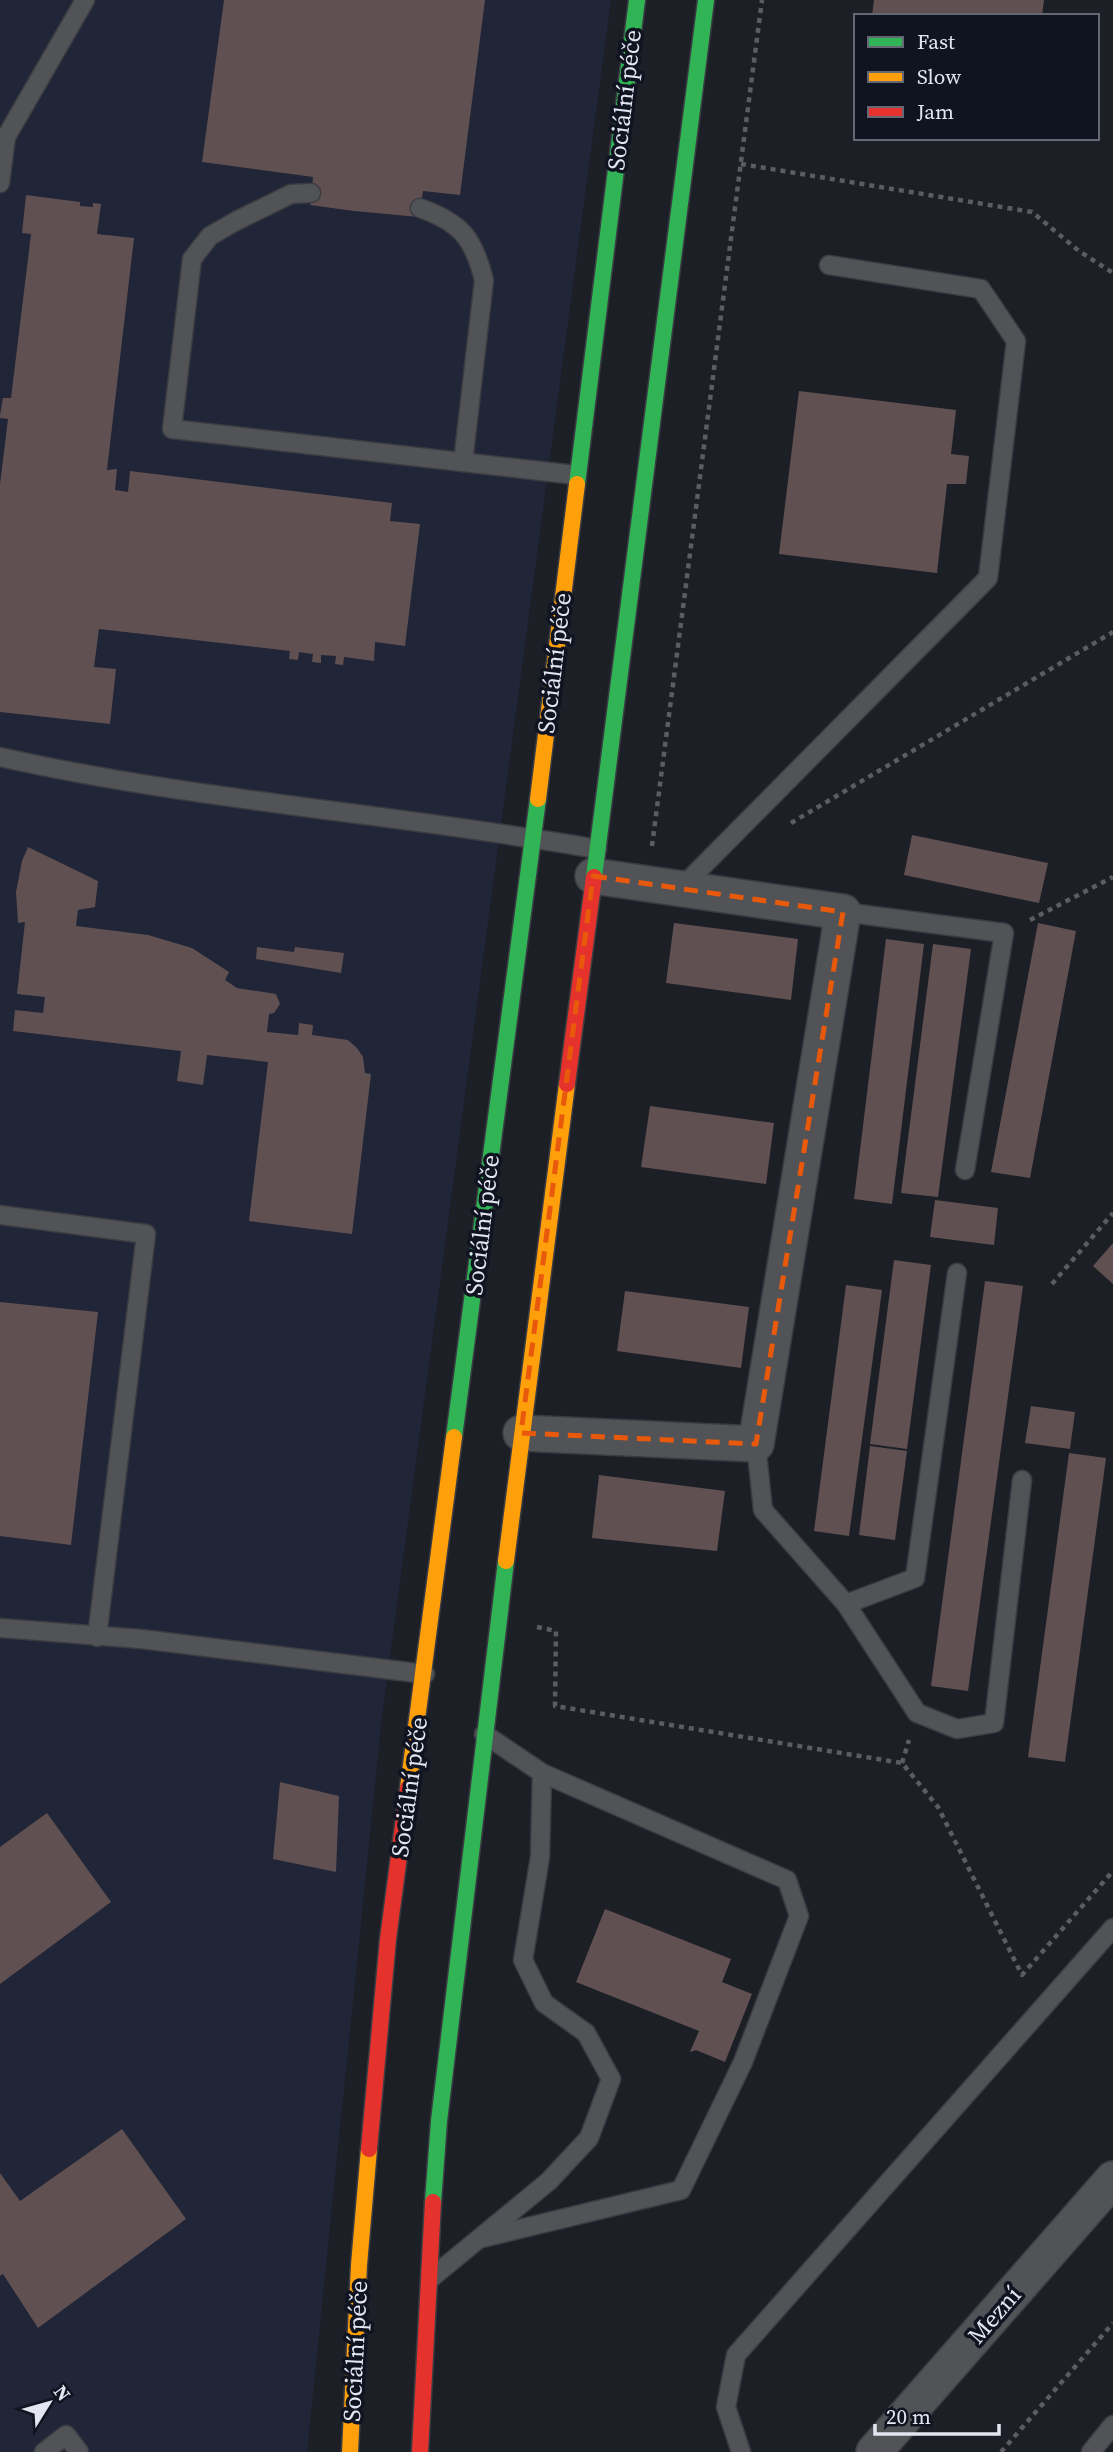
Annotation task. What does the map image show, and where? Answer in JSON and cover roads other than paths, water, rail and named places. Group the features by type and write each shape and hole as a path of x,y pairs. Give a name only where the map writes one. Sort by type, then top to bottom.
{"main road":[{"name":"Sociální péče","path":"350,2452 359,2265 388,1939 425,1674 533,837 637,0"},
{"path":"420,2452 427,2281 439,2121 484,1734 706,0"}],"street":[{"path":"521,1433 756,1444 843,912 664,886 595,862"},
{"name":"Mezní","path":"874,2452 1113,2179"}],"lane":[{"path":"0,183 6,137 85,0"},
{"path":"311,192 291,194 236,221 210,236 192,259 172,429 576,475"},
{"path":"420,208 448,219 460,228 477,253 485,279 463,462"},
{"path":"664,886 988,578 1016,341 981,289 829,265"},
{"path":"0,757 63,771 318,811 533,837 595,862"},
{"path":"843,912 1004,933 965,1170"},
{"path":"0,1215 146,1234 97,1637"},
{"path":"846,1604 915,1578 957,1273"},
{"path":"756,1444 763,1510 846,1604 917,1713 957,1729 994,1723 1022,1479"},
{"path":"0,1628 141,1639 425,1674"},
{"path":"482,2238 681,2190 743,2062 799,1916 786,1880 542,1773 484,1734"},
{"path":"427,2281 549,2181 589,2137 611,2079 586,2033 544,2003 523,1960 540,1857 542,1773"},
{"path":"741,2452 726,2407 736,2355 1113,1928"},
{"path":"1091,2452 1113,2426"},
{"path":"44,2452 66,2435 79,2452"}]}
